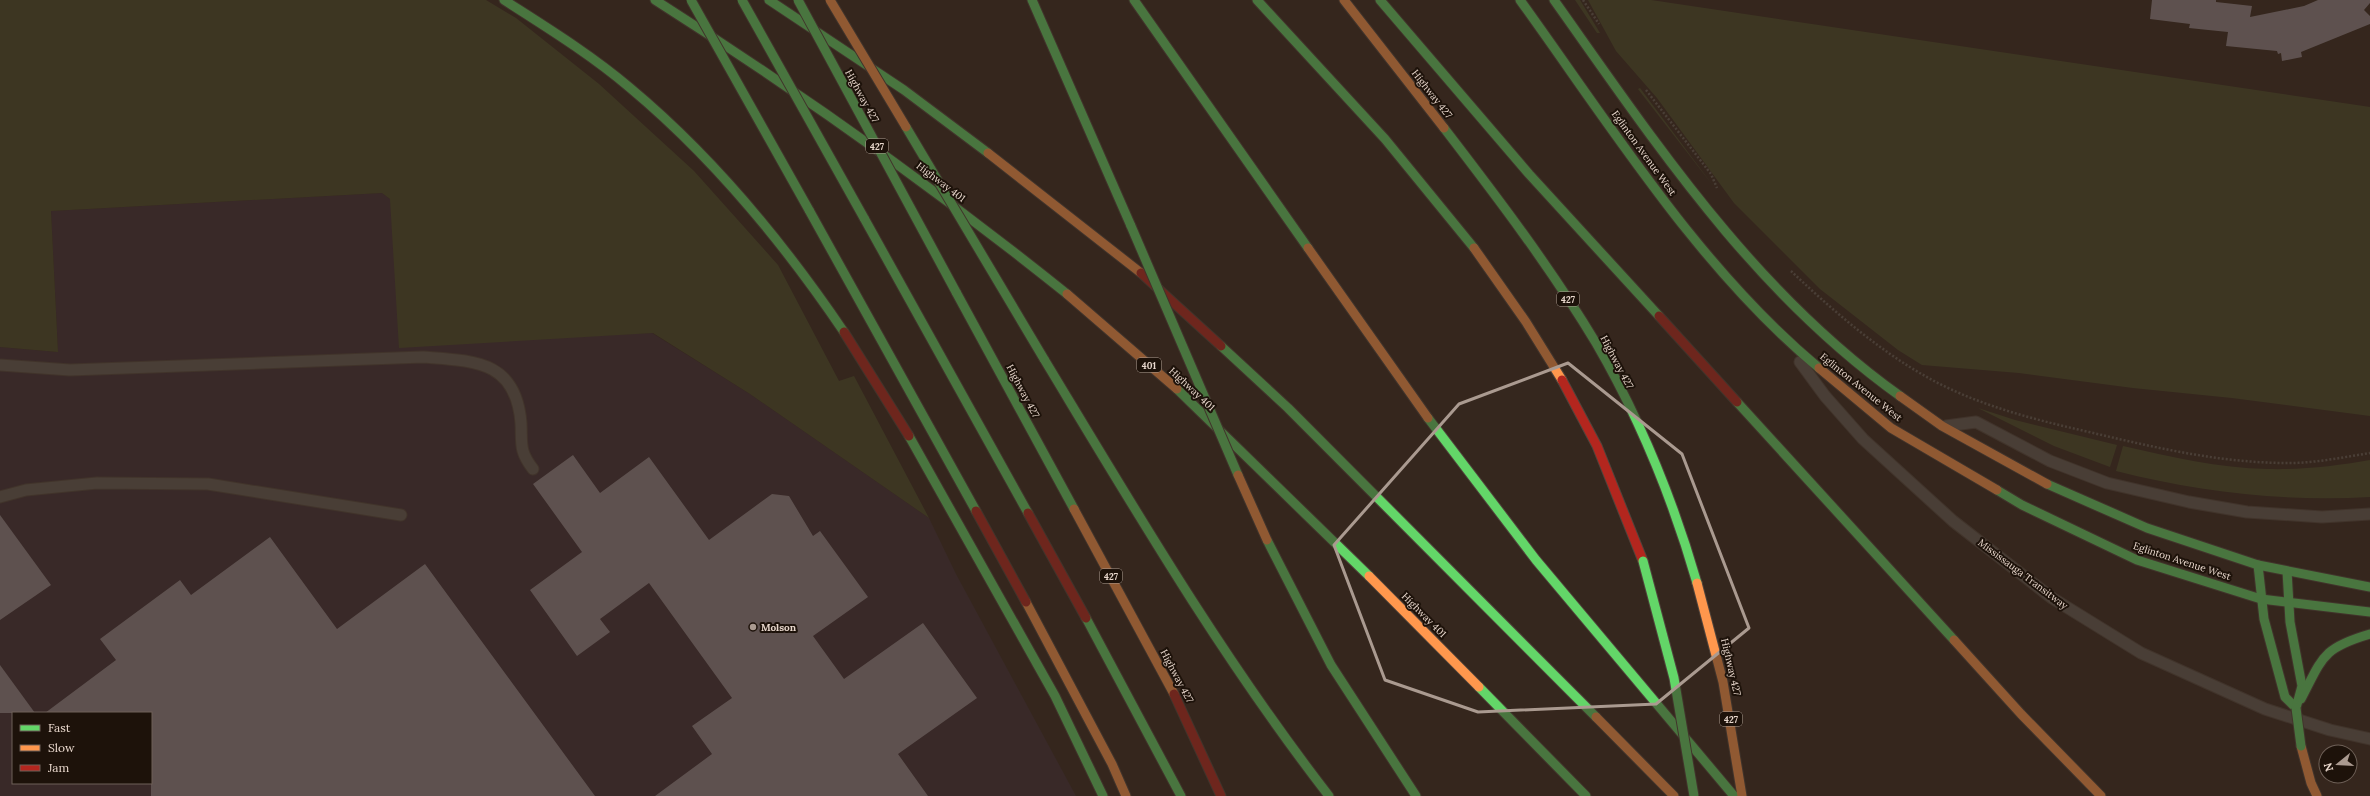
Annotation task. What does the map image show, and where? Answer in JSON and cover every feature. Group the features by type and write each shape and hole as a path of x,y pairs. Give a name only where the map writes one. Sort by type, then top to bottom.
{"main road":[{"path":"504,0 596,61 630,88 728,183 799,268 842,327 892,406 1044,674 1071,724 1103,796"},
{"name":"Highway 401","path":"655,0 703,30 856,134 938,192 1021,256 1126,344 1266,473 1586,796"},
{"path":"691,0 1052,650 1112,764 1126,796"},
{"path":"742,0 1144,724 1181,796"},
{"path":"769,0 904,90 962,132 1141,273 1288,408 1674,796"},
{"name":"Highway 427","path":"798,0 1173,692 1222,796"},
{"path":"830,0 1044,359 1212,631 1282,733 1329,796"},
{"path":"1032,0 1071,86 1231,460 1267,540 1331,665 1416,796"},
{"path":"1134,0 1438,432 1536,560 1734,796"},
{"path":"1257,0 1426,186 1480,256 1532,329 1579,410 1615,488 1643,561 1662,625 1678,690 1694,796"},
{"name":"Highway 427","path":"1344,0 1492,191 1567,298 1603,356 1632,415 1682,536 1714,642 1728,701 1742,796"},
{"path":"1380,0 1529,174 2021,714 2101,796"},
{"name":"Eglinton Avenue West","path":"1520,0 1712,262 1782,336 1891,428 2022,506 2137,560 2261,599 2370,612"},
{"name":"Eglinton Avenue West","path":"1554,0 1676,171 1728,236 1788,300 1864,370 1942,426 2034,479 2147,528 2258,565 2370,587"},
{"path":"2258,565 2264,619 2284,697 2296,708"},
{"path":"2287,571 2290,622 2302,686 2296,708 2301,746 2311,783 2317,796"},
{"path":"2296,708 2322,660 2331,649 2339,644 2370,634"},
{"path":"2021,714 2088,796"}],"lane":[{"name":"Mississauga Transitway","path":"1782,336 1825,396 1863,439 1953,521 2052,598 2141,654 2265,710 2330,730 2370,740"},
{"path":"0,365 70,370 423,357 471,361 500,372 513,389 520,413 523,456 533,469"},
{"path":"1942,426 1976,422 2050,461 2107,483 2190,502 2247,512 2322,517 2370,514"},
{"path":"0,497 26,490 97,483 208,484 400,515"}],"path":[{"path":"1644,88 1711,174 1720,193"},
{"path":"1789,269 1815,293 1881,346 1924,376 1967,398 2003,410 2121,440 2197,456 2258,462 2296,463 2370,453"}],"highlighted area":[{"path":"1568,363 1682,454 1749,628 1656,704 1478,712 1385,680 1334,545 1459,404"}],"shaded area":[{"path":"382,193 390,199 495,341 652,333 750,394 929,518 956,574 1076,796 0,796 0,347 58,352 51,211"}],"green space":[{"path":"0,0 486,0 516,18 599,84 694,171 778,265 839,381 854,376 929,518 750,394 653,333 399,348 390,199 382,193 51,211 58,352 0,347"},
{"path":"1575,0 1580,0 1600,33 1597,33"},
{"path":"1588,0 1651,0 2370,107 2370,416 2019,373 1922,365 1898,350 1820,289 1734,203 1657,98 1616,51"},
{"path":"1640,88 1714,187 1638,89"},
{"path":"1978,408 2015,420 2117,445 2110,467 2054,446"},
{"path":"2123,446 2231,467 2280,469 2306,468 2332,466 2370,460 2370,497 2274,497 2179,485 2116,471"}],"building":[{"path":"2152,0 2216,0 2216,2 2252,6 2250,17 2304,6 2318,0 2370,0 2370,3 2364,10 2370,16 2370,24 2301,52 2302,57 2282,61 2281,53 2278,54 2277,51 2226,46 2228,32 2189,28 2190,24 2150,19"},
{"name":"Molson","path":"573,455 600,493 649,457 709,540 772,494 789,496 813,536 820,531 868,597 813,636 844,679 923,623 977,698 898,754 928,796 655,796 712,754 692,726 732,698 649,583 600,619 610,632 577,656 530,590 582,552 533,484"},
{"path":"0,515 51,585 0,620"},
{"path":"270,537 337,629 425,564 595,796 151,796 152,712 46,712 116,660 100,639 180,580 191,595"},
{"path":"0,665 34,712 0,713"}],"traffic: fast":[{"path":"504,0 568,41 599,63 660,114 689,142 745,202 771,233 821,298 844,332"},
{"path":"655,0 761,69 865,141 967,216 1067,294"},
{"path":"691,0 809,210"},
{"path":"742,0 864,218"},
{"path":"769,0 904,90 988,153"},
{"path":"798,0 956,292"},
{"path":"1032,0 1131,226"},
{"path":"1134,0 1308,248"},
{"path":"1257,0 1385,139 1474,248"},
{"path":"1380,0 1529,174 1659,316"},
{"path":"1520,0 1623,145 1696,241 1734,286 1775,329 1819,368"},
{"path":"1554,0 1670,161 1710,213 1753,263 1798,310 1847,355 1900,396"},
{"path":"906,127 1044,359"},
{"path":"1444,128 1504,207 1561,287 1612,371 1654,460 1688,552 1697,583"},
{"path":"809,210 976,511"},
{"path":"864,218 1028,513"},
{"path":"1131,226 1238,475"},
{"path":"956,292 1074,509"},
{"path":"1221,346 1288,408 1596,717"},
{"path":"1044,359 1180,582 1252,690 1329,796"},
{"path":"1177,389 1369,576"},
{"path":"1737,402 1954,640"},
{"path":"1428,418 1536,560 1734,796"},
{"path":"909,436 1055,696 1103,796"},
{"path":"2047,484 2147,528 2258,565 2370,587"},
{"path":"1997,490 2022,505 2137,560 2261,599 2370,612"},
{"path":"1267,540 1331,665 1416,796"},
{"path":"1643,561 1674,678 1694,796"},
{"path":"2258,565 2264,619 2285,697 2296,708"},
{"path":"2287,571 2290,622 2302,686 2296,708"},
{"path":"1086,618 1181,796"},
{"path":"2301,699 2314,673 2326,656 2342,644 2370,634"},
{"path":"1479,687 1586,796"},
{"path":"2296,708 2301,746"}],"traffic: slow":[{"path":"830,0 906,127"},
{"path":"1344,0 1444,128"},
{"path":"988,153 1141,273"},
{"path":"1308,248 1428,418"},
{"path":"1474,248 1526,322 1562,380"},
{"path":"1067,294 1177,389"},
{"path":"1819,368 1891,428 1997,490"},
{"path":"1900,396 1942,426 2047,484"},
{"path":"1238,475 1267,540"},
{"path":"1074,509 1174,694"},
{"path":"1369,576 1479,687"},
{"path":"1697,583 1723,682 1742,796"},
{"path":"1026,602 1112,764 1126,796"},
{"path":"1954,640 2021,714 2101,796"},
{"path":"1596,717 1674,796"},
{"path":"2301,746 2311,783 2317,796"}],"traffic: jam":[{"path":"1141,273 1221,346"},
{"path":"1659,316 1737,402"},
{"path":"844,332 909,436"},
{"path":"1562,380 1597,446 1643,561"},
{"path":"976,511 1026,602"},
{"path":"1028,513 1086,618"},
{"path":"1174,694 1221,796"}],"place":[{"name":"Molson","path":"753,627"}]}
